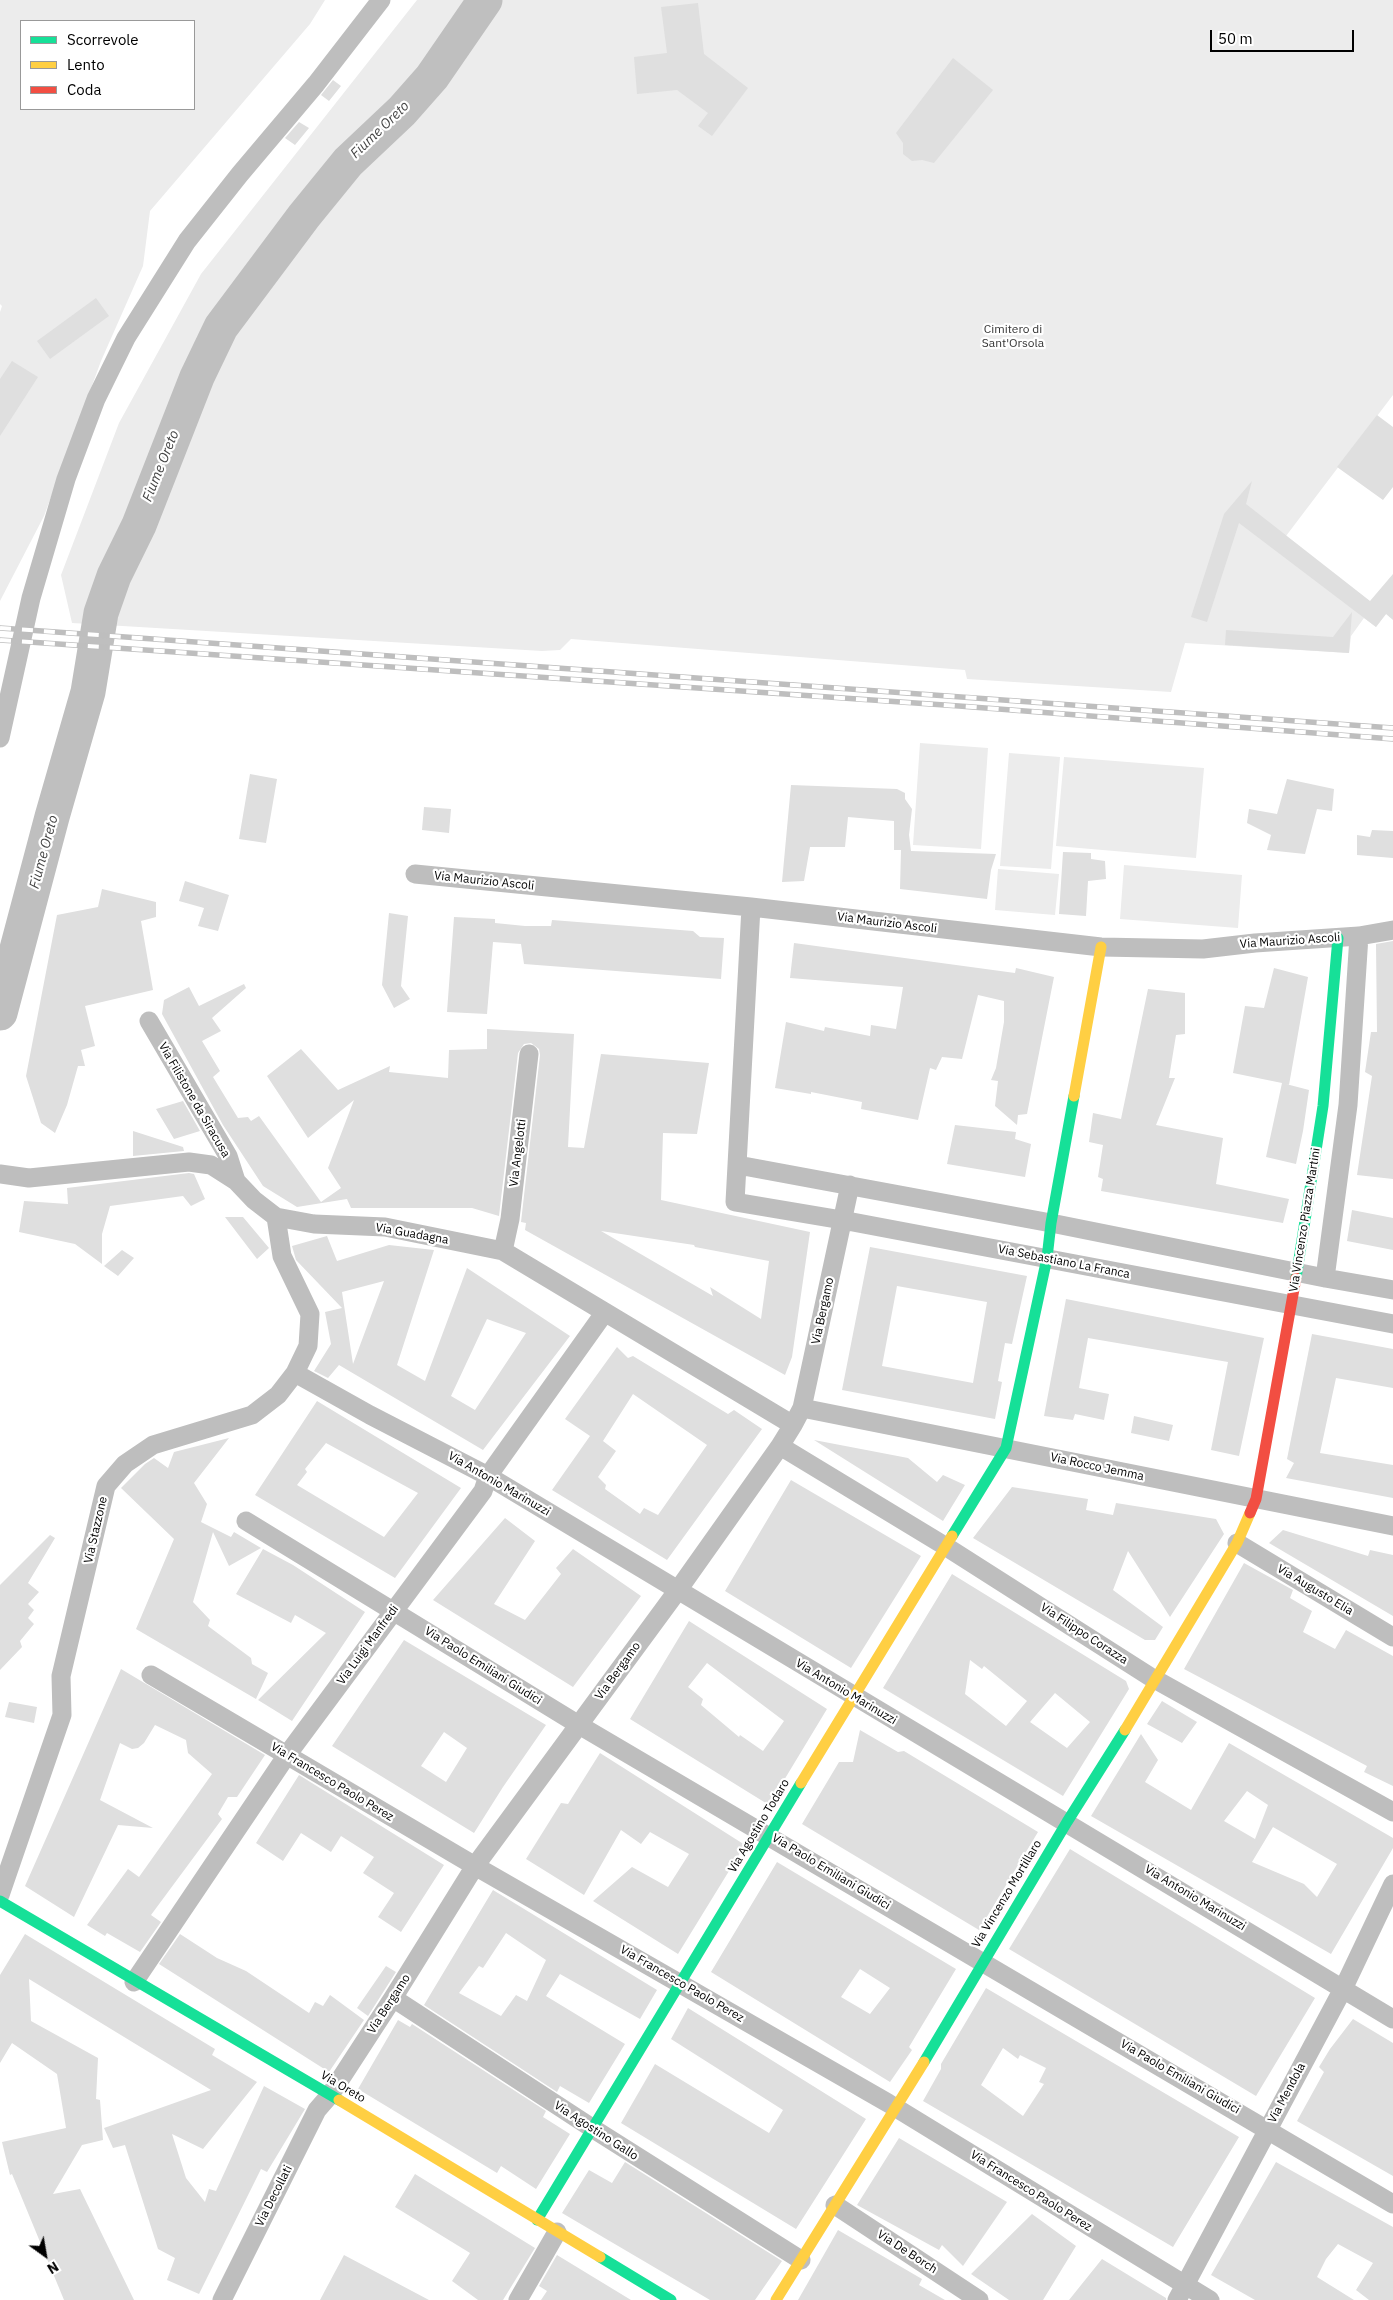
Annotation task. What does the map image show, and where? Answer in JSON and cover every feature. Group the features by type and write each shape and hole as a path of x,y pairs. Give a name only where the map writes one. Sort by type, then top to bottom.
{"street":[{"path":"0,738 31,598 66,479 96,399 126,338 187,241 240,174 316,84 381,0"},
{"name":"Via Maurizio Ascoli","path":"415,874 752,907 1101,947 1204,949 1255,943 1359,936 1393,930"},
{"path":"752,907 738,1165 1051,1223 1393,1290"},
{"name":"Via Vincenzo Piazza Martini","path":"1325,1278 1348,1105 1359,936"},
{"name":"Via Vincenzo Piazza Martini","path":"1256,1500 1292,1305 1323,1106 1338,938"},
{"name":"Via Agostino Todaro","path":"537,2220 853,1696 1006,1448 1047,1258 1051,1223 1101,947"},
{"name":"Via Filistone da Siracusa","path":"149,1021 228,1156 236,1181"},
{"name":"Via Angelotti","path":"503,1251 510,1220 529,1054"},
{"name":"Via Guadagna","path":"2,1175 29,1178 189,1162 211,1165 236,1181 254,1200 276,1217 314,1224 385,1227 503,1251 792,1425"},
{"name":"Via Sebastiano La Franca","path":"738,1165 735,1202 1047,1258 1393,1324"},
{"name":"Via Bergamo","path":"330,2095 475,1866 678,1590 780,1446 802,1408 850,1185"},
{"name":"Via Stazzone","path":"0,1895 62,1715 61,1676 106,1486 125,1464 153,1445 252,1415 278,1395 296,1373 308,1346 310,1314 282,1256 276,1217"},
{"name":"Via Luigi Manfredi","path":"134,1982 287,1755 482,1491 488,1476 605,1312"},
{"name":"Via Antonio Marinuzzi","path":"296,1373 370,1415 488,1476 1393,2019"},
{"name":"Via Rocco Jemma","path":"802,1408 1393,1526"},
{"name":"Via Filippo Corazza","path":"780,1446 945,1546 1156,1680 1393,1812"},
{"name":"Via Vincenzo Mortillaro","path":"776,2300 896,2108 982,1961 1156,1680 1237,1544 1256,1500"},
{"name":"Via Paolo Emiliani Giudici","path":"246,1521 579,1725 1393,2204"},
{"name":"Via Augusto Elia","path":"1237,1544 1393,1637"},
{"name":"Via Francesco Paolo Perez","path":"151,1674 475,1866 896,2108 1181,2293 1210,2300"},
{"name":"Via Mendola","path":"1181,2293 1344,1988 1393,1884"},
{"name":"Via Oreto","path":"0,1901 134,1982 330,2095 671,2300"},
{"name":"Via Agostino Gallo","path":"393,1998 592,2128 801,2260"},
{"name":"Via Decollati","path":"222,2300 318,2110 330,2095"},
{"name":"Via De Borch","path":"835,2205 979,2300"},
{"path":"518,2300 557,2232"}],"green space":[{"path":"0,0 325,0 310,24 150,211 143,266 101,361 44,516 0,601 0,312 2,306 0,304"},
{"name":"Cimitero di Sant'Orsola","path":"417,0 1393,0 1393,395 1286,536 1386,614 1376,627 1364,618 1351,636 1349,653 1185,643 1171,692 967,679 965,670 571,639 560,650 542,651 72,623 61,575 119,423 201,274"},
{"path":"920,743 988,748 981,849 913,845"},
{"path":"1009,753 1060,757 1051,869 1000,866"},
{"path":"1064,757 1204,768 1196,858 1056,846"},
{"path":"1124,865 1242,875 1238,928 1120,919"},
{"path":"998,869 1059,874 1055,915 995,910"}],"building":[{"path":"698,3 704,54 748,88 712,136 698,126 708,113 677,90 637,94 634,57 667,53 661,7"},
{"path":"953,58 993,90 934,163 922,160 912,161 903,154 903,143 896,133"},
{"path":"333,80 341,86 329,101 321,95"},
{"path":"299,122 309,128 295,145 285,138"},
{"path":"96,298 109,316 50,359 37,341"},
{"path":"12,361 38,377 0,436 0,379"},
{"path":"1377,415 1393,427 1393,487 1383,500 1337,467"},
{"path":"1252,481 1246,504 1370,601 1393,574 1393,620 1386,614 1376,627 1239,523 1207,622 1191,617 1224,514"},
{"path":"1352,612 1349,653 1225,645 1226,630 1333,637"},
{"path":"250,774 277,779 266,843 239,839"},
{"path":"1287,779 1334,789 1332,811 1317,809 1305,854 1267,850 1271,835 1247,823 1249,809 1277,814"},
{"path":"791,785 897,789 905,793 905,799 912,809 909,835 911,851 996,854 991,870 987,899 900,889 901,850 894,850 894,821 848,817 845,847 810,847 804,881 782,882"},
{"path":"424,807 451,809 449,833 422,830"},
{"path":"1372,830 1393,831 1393,858 1357,855 1357,835 1370,837"},
{"path":"1063,852 1091,853 1091,859 1105,861 1106,879 1088,881 1086,916 1059,914"},
{"path":"185,881 229,895 218,931 198,926 204,908 179,901"},
{"path":"102,889 156,902 156,917 141,921 153,990 85,1006 95,1046 81,1050 85,1066 78,1066 67,1105 55,1133 41,1123 26,1076 57,915 98,907"},
{"path":"389,913 408,916 401,986 410,999 394,1008 382,985"},
{"path":"454,917 495,919 495,923 525,926 551,926 552,920 693,931 700,937 724,938 721,979 524,964 521,944 493,942 487,1014 447,1012"},
{"path":"1393,941 1393,1179 1357,1175 1372,1076 1365,1072 1371,1032 1377,1032 1376,944"},
{"path":"794,943 1015,973 1016,968 1054,977 1027,1114 1018,1115 1017,1125 995,1106 998,1081 991,1080 996,1068 1004,1022 1004,1001 978,995 962,1059 942,1057 936,1070 930,1068 918,1120 861,1109 862,1102 811,1092 811,1094 775,1088 786,1022 824,1031 825,1027 870,1036 871,1025 896,1029 903,987 790,978"},
{"path":"1274,968 1308,977 1289,1085 1309,1090 1296,1164 1266,1157 1282,1083 1233,1073 1245,1006 1264,1008"},
{"path":"244,984 246,988 212,1018 221,1031 202,1041 220,1071 213,1077 238,1118 248,1117 251,1121 259,1116 321,1202 341,1188 328,1168 354,1100 308,1138 267,1076 301,1049 338,1090 390,1066 389,1072 448,1078 449,1050 487,1049 487,1029 574,1034 568,1147 584,1148 601,1054 709,1063 697,1134 663,1133 661,1200 810,1232 792,1357 785,1375 525,1230 526,1223 521,1222 540,1055 539,1049 531,1043 524,1044 518,1053 499,1216 472,1208 351,1208 347,1199 297,1207 263,1186 223,1125 162,1014 164,1000 189,987 199,1006","holes":["601,1231 694,1245 695,1247 769,1261 761,1319 710,1287 713,1296"]},
{"path":"1148,989 1185,993 1185,1034 1176,1035 1169,1078 1175,1078 1156,1125 1223,1138 1216,1184 1289,1199 1283,1223 1101,1191 1103,1179 1098,1177 1103,1145 1089,1142 1093,1113 1121,1119"},
{"path":"183,1101 200,1131 174,1139 156,1109"},
{"path":"955,1125 1016,1132 1015,1139 1031,1144 1025,1177 947,1164"},
{"path":"133,1131 183,1147 184,1151 133,1156"},
{"path":"189,1173 194,1174 205,1199 191,1206 183,1196 110,1206 102,1234 102,1264 75,1244 19,1232 24,1201 68,1204 67,1188"},
{"path":"1352,1210 1393,1218 1393,1250 1347,1241"},
{"path":"225,1217 243,1217 269,1248 257,1259"},
{"path":"327,1236 337,1261 389,1245 434,1250 397,1365 425,1381 467,1268 570,1336 483,1450 339,1365 328,1378 314,1371 331,1344 325,1312 342,1308 296,1260 292,1246","holes":["384,1281 353,1364 342,1292","487,1319 526,1333 475,1410 451,1396"]},
{"path":"870,1247 1027,1276 1012,1344 1005,1343 998,1381 1002,1382 995,1419 842,1390","holes":["897,1286 987,1302 973,1383 882,1366"]},
{"path":"122,1250 134,1258 118,1276 104,1266"},
{"path":"1066,1299 1264,1338 1239,1456 1211,1450 1228,1362 1088,1338 1079,1388 1109,1394 1104,1420 1075,1414 1073,1420 1044,1416"},
{"path":"1312,1334 1393,1349 1393,1388 1336,1378 1320,1453 1393,1465 1393,1498 1286,1478 1294,1463 1287,1459"},
{"path":"617,1347 628,1358 633,1356 728,1414 734,1410 762,1429 667,1560 552,1490 590,1436 565,1419","holes":["633,1394 707,1445 658,1515 644,1508 640,1514 605,1489 606,1485 598,1477 616,1451 603,1441"]},
{"path":"317,1401 461,1488 395,1578 255,1495","holes":["326,1443 418,1493 384,1537 297,1485 307,1472 305,1469"]},
{"path":"1134,1416 1173,1425 1169,1441 1131,1433"},
{"path":"229,1438 194,1483 207,1504 201,1522 231,1537 234,1532 261,1548 229,1566 213,1532 193,1602 210,1620 208,1626 251,1658 252,1664 268,1673 256,1699 136,1629 174,1539 121,1488 145,1464 154,1458 168,1468 174,1452"},
{"path":"814,1440 908,1458 937,1482 943,1475 965,1485 943,1521"},
{"path":"791,1480 921,1556 851,1668 725,1591"},
{"path":"1012,1487 1088,1499 1086,1510 1113,1515 1116,1503 1216,1519 1224,1534 1170,1617 1128,1551 1113,1590 1163,1627 1155,1640 1145,1640 973,1538"},
{"path":"505,1518 535,1541 494,1604 525,1620 561,1574 556,1568 573,1549 641,1596 573,1687 433,1600"},
{"path":"1283,1530 1368,1556 1370,1550 1393,1555 1393,1616 1269,1543"},
{"path":"50,1535 55,1538 28,1583 39,1592 28,1604 34,1610 28,1618 34,1624 20,1641 22,1647 0,1670 0,1585"},
{"path":"263,1549 293,1565 365,1612 292,1721 258,1700 326,1633 295,1615 291,1623 236,1594"},
{"path":"1244,1563 1293,1590 1290,1598 1312,1611 1303,1632 1335,1649 1346,1630 1393,1656 1393,1786 1364,1772 1367,1766 1184,1669"},
{"path":"952,1574 1126,1681 1129,1689 1063,1796 883,1688","holes":["970,1660 982,1669 984,1666 1027,1701 1006,1726 965,1694","1055,1693 1090,1722 1067,1748 1030,1722"]},
{"path":"689,1621 827,1709 769,1805 630,1719","holes":["707,1663 784,1721 763,1751 740,1735 739,1737 701,1705 703,1699 688,1687"]},
{"path":"404,1640 546,1725 474,1833 332,1746","holes":["444,1732 467,1748 446,1782 421,1766"]},
{"path":"121,1669 265,1755 237,1797 228,1797 218,1814 222,1819 151,1915 161,1922 140,1952 107,1933 105,1936 87,1925 128,1869 139,1877 212,1774 188,1753 186,1740 155,1725 144,1743 138,1748 132,1749 120,1743 100,1800 153,1828 118,1825 74,1917 25,1886"},
{"path":"1162,1701 1197,1722 1182,1743 1147,1724"},
{"path":"9,1702 37,1707 34,1723 5,1717"},
{"path":"860,1730 898,1752 904,1751 1038,1832 979,1930 802,1824 839,1762 853,1762"},
{"path":"1141,1734 1158,1760 1145,1782 1191,1810 1229,1743 1393,1838 1393,1848 1331,1954 1091,1816","holes":["1247,1791 1268,1805 1255,1839 1224,1821","1273,1827 1337,1864 1317,1897 1304,1884 1252,1862"]},
{"path":"600,1753 745,1845 678,1954 593,1901 632,1867 668,1887 689,1854 650,1832 641,1844 621,1830 584,1895 526,1859 561,1803 568,1804"},
{"path":"299,1775 444,1865 401,1932 378,1917 394,1893 363,1873 374,1857 341,1836 331,1852 301,1833 283,1861 256,1843"},
{"path":"1070,1849 1315,1998 1256,2096 1009,1949"},
{"path":"777,1862 956,1969 909,2047 912,2050 890,2082 711,1972","holes":["860,1969 890,1988 870,2014 841,1997"]},
{"path":"493,1890 657,1990 640,2019 560,1974 546,1996 625,2044 589,2103 560,2086 557,2092 424,2005","holes":["506,1933 546,1960 527,2001 516,1995 501,2016 459,1993 479,1966 483,1968"]},
{"path":"25,1934 215,2049 212,2055 257,2082 203,2149 172,2134 186,2178 205,2202 209,2189 216,2191 264,2086 305,2109 267,2172 261,2169 199,2294 167,2280 175,2258 158,2249 125,2145 113,2148 104,2128 211,2090 29,1979 31,2021 98,2058 96,2099 100,2100 103,2140 82,2145 53,2194 80,2189 134,2300 64,2300 12,2174 10,2175 2,2142 66,2128 57,2074 12,2043 0,2063 0,1975"},
{"path":"180,1934 217,1958 246,1971 309,2013 315,2002 323,2006 330,1995 364,2020 329,2072 159,1964"},
{"path":"386,1966 396,1972 368,2016 357,2008"},
{"path":"986,1988 1239,2137 1173,2247 923,2101 941,2069 941,2064","holes":["1003,2048 1018,2059 1020,2055 1046,2068 1039,2082 1044,2084 1023,2116 981,2085"]},
{"path":"688,2008 866,2119 796,2229 621,2123 655,2064 769,2133 783,2110 671,2039"},
{"path":"1353,2019 1393,2043 1393,2176 1297,2121 1324,2072 1319,2067"},
{"path":"398,2020 410,2027 412,2024 546,2111 543,2117 570,2134 536,2189 501,2166 497,2173 358,2089"},
{"path":"899,2138 1007,2202 963,2266 942,2245 939,2250 857,2205"},
{"path":"625,2162 782,2261 755,2300 710,2300 562,2213 589,2170 612,2183"},
{"path":"1276,2162 1393,2227 1393,2300 1369,2300 1356,2290 1373,2263 1338,2244 1326,2259 1317,2277 1354,2300 1255,2300 1211,2275"},
{"path":"415,2174 535,2248 503,2300 478,2300 452,2281 470,2253 395,2207"},
{"path":"1032,2214 1076,2246 1043,2300 1009,2300 971,2274"},
{"path":"838,2230 922,2279 919,2285 945,2300 798,2300"},
{"path":"344,2255 429,2300 320,2300"},
{"path":"557,2255 631,2300 541,2300 547,2291 539,2286"},
{"path":"1102,2259 1166,2298 1166,2300 1069,2300"}],"waterway":[{"name":"Fiume Oreto","path":"0,1013 52,817 88,692 101,613 114,576 139,525 197,377 221,327 304,216 348,162 402,111 432,77 485,0"}],"railway":[{"path":"0,628 1393,728"},
{"path":"0,640 959,706 1393,739"}],"traffic: fast":[{"path":"1296,1278 1323,1106 1338,938"},
{"path":"952,1536 1006,1448 1047,1258 1051,1223 1074,1096"},
{"path":"924,2062 1067,1822 1125,1730"},
{"path":"537,2220 801,1783"},
{"path":"0,1901 339,2100"},
{"path":"600,2257 671,2300"}],"traffic: slow":[{"path":"1074,1096 1101,947"},
{"path":"1125,1730 1237,1543 1250,1513"},
{"path":"801,1783 952,1536"},
{"path":"776,2300 924,2062"},
{"path":"339,2100 600,2257"}],"traffic: jam":[{"path":"1250,1513 1256,1499 1296,1278"}]}
